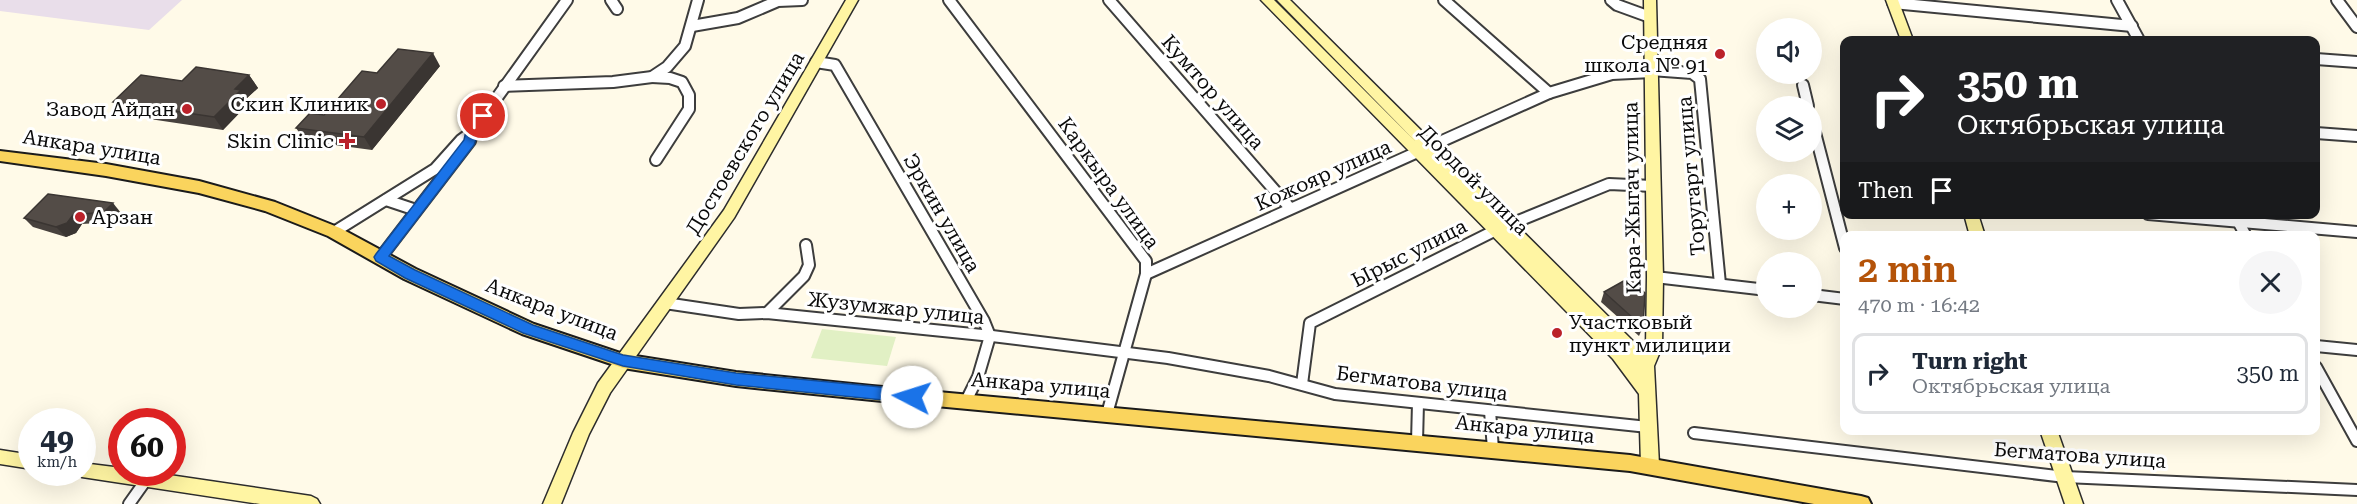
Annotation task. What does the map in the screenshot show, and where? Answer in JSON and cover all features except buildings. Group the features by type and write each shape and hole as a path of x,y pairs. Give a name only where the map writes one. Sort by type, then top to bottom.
{"main road":[{"name":"Анкара улица","path":"0,156 106,170 200,187 269,206 334,232 410,274 528,329 623,360 736,379 1493,448 1650,465 1861,504"}],"street":[{"path":"381,257 470,141 473,131 567,0"},
{"path":"611,0 617,9"},
{"path":"652,77 668,67 685,46 698,0"},
{"path":"692,26 738,18 778,1 802,0"},
{"name":"Достоевского улица","path":"552,504 580,433 604,388 729,214 852,0"},
{"name":"Каркыра улица","path":"949,0 1146,261 1146,274 1107,414"},
{"name":"Кумтор улица","path":"1108,0 1290,208"},
{"name":"Дордой улица","path":"1268,0 1502,227 1633,350 1649,359"},
{"name":"Дордой улица","path":"1283,0 1424,150"},
{"path":"1444,0 1549,93"},
{"path":"1611,0 1617,5 1650,17"},
{"name":"Кара-Жыгач улица","path":"1650,0 1655,277 1654,347 1649,359 1647,392 1650,465"},
{"path":"2117,0 2137,36"},
{"path":"2337,0 2357,27"},
{"path":"1906,36 1893,2 2132,26"},
{"path":"2320,59 2357,62"},
{"name":"Эркин улица","path":"816,62 834,65 984,321 990,336"},
{"name":"Кожояр улица","path":"1146,274 1549,93 1596,76 1626,71 1652,71"},
{"name":"Торугарт улица","path":"1652,71 1692,73 1700,79 1720,284"},
{"path":"504,86 613,82 652,77 669,78 682,82 689,95 689,109 656,160"},
{"path":"1803,85 1806,96"},
{"path":"334,232 435,169 461,140 473,131"},
{"path":"2320,133 2357,136"},
{"path":"1822,159 1841,231"},
{"name":"Ырыс улица","path":"1302,384 1310,323 1502,227 1609,183 1653,186"},
{"path":"386,200 416,210"},
{"path":"2245,219 2357,232"},
{"name":"Дордой улица","path":"1502,227 1619,354 1647,392"},
{"path":"767,313 804,276 809,265 806,244"},
{"path":"1655,277 1756,289"},
{"path":"1822,296 1840,298"},
{"name":"Жузумжар улица","path":"665,303 739,315 767,313 1123,352"},
{"path":"966,401 978,377 990,336"},
{"path":"2320,346 2357,350"},
{"name":"Бегматова улица","path":"1123,352 1227,368 1302,384 1335,394 1647,427"},
{"path":"2320,374 2357,441"},
{"path":"1417,442 1418,403"},
{"path":"1490,411 1493,448"},
{"name":"Бегматова улица","path":"1694,433 2065,477 2357,490"},
{"path":"2050,435 2074,504"},
{"path":"0,457 18,460"},
{"path":"129,504 142,486"},
{"path":"180,486 261,500 311,504"}],"shaded area":[{"path":"0,0 182,0 149,30 0,11"}],"green space":[{"path":"822,329 896,337 887,366 811,358"}],"place":[{"name":"Средняя школа № 91","path":"1720,54"},
{"name":"Скин Клиник","path":"381,104"},
{"name":"Завод Айдан","path":"187,109"},
{"name":"Skin Clinic","path":"347,141"},
{"name":"Арзан","path":"80,217"},
{"name":"Участковый пункт милиции","path":"1557,333"}],"route":[{"path":"483,116 473,131 470,141 381,257 410,274 528,329 604,355 687,372 736,379 912,397"}]}
